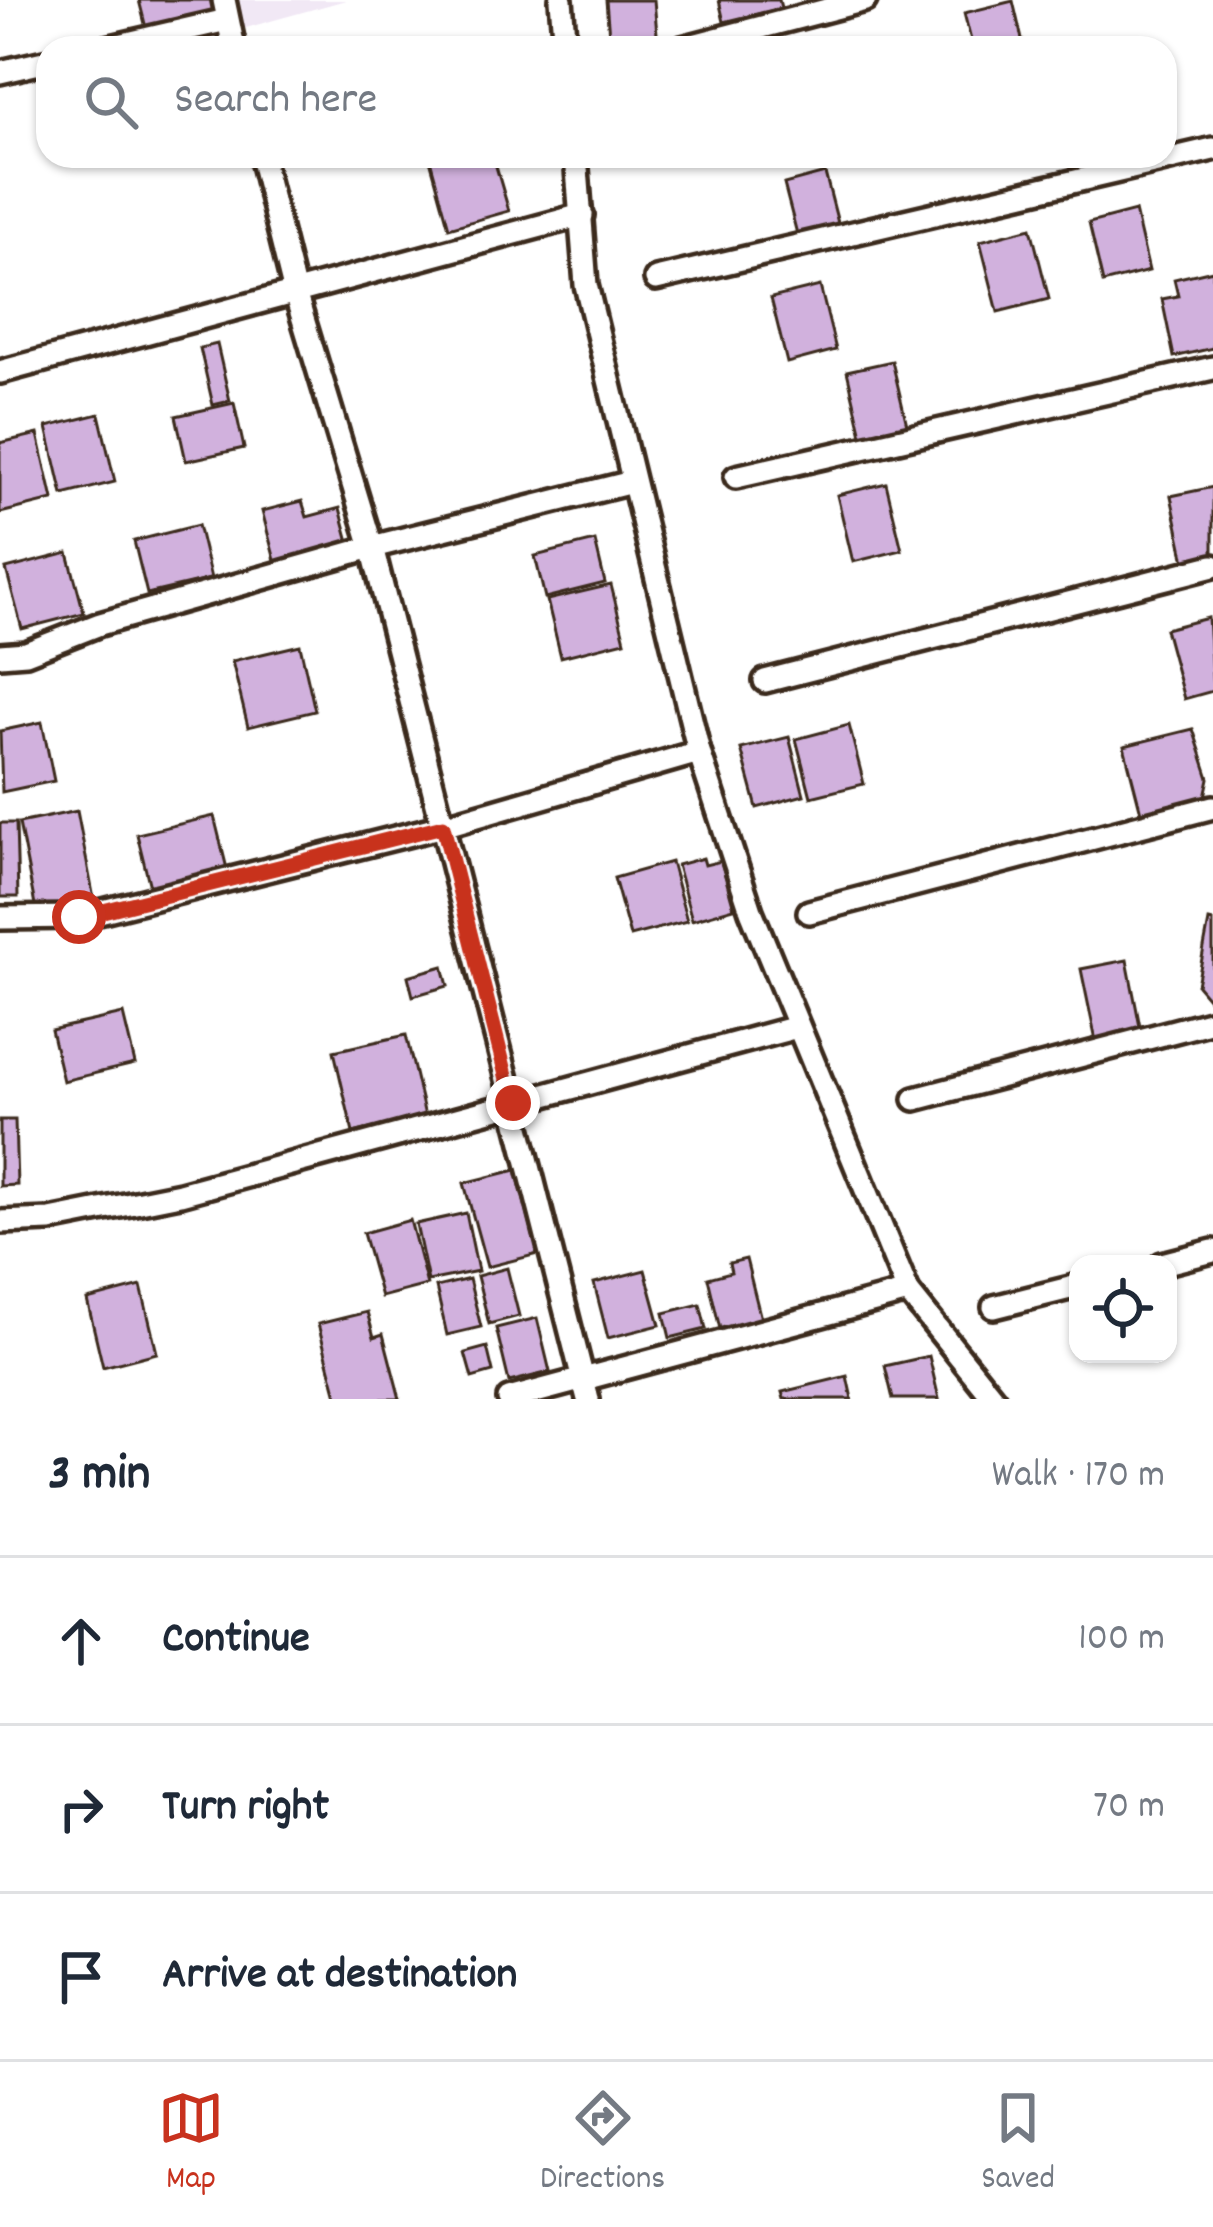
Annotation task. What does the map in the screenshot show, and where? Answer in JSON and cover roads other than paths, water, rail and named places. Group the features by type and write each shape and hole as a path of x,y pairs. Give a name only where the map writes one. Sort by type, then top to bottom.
{"street":[{"path":"561,0 565,36"},
{"path":"728,36 865,0"},
{"path":"144,36 225,10"},
{"path":"0,72 36,64"},
{"path":"1177,157 1213,149"},
{"path":"264,168 294,289 372,547 586,1390"},
{"path":"577,168 586,285 632,482 699,752 751,911 908,1292 994,1399"},
{"path":"656,279 1132,168"},
{"path":"0,372 582,215"},
{"path":"736,477 1213,368"},
{"path":"0,655 26,653 100,624 372,547 632,482"},
{"path":"765,681 1213,566"},
{"path":"0,918 79,917 443,826 699,752"},
{"path":"809,912 1213,807"},
{"path":"915,1099 1213,1021"},
{"path":"0,1222 50,1220 180,1194 797,1028"},
{"path":"1177,1260 1213,1251"},
{"path":"994,1307 1069,1288"},
{"path":"509,1399 586,1390 908,1292"}]}
